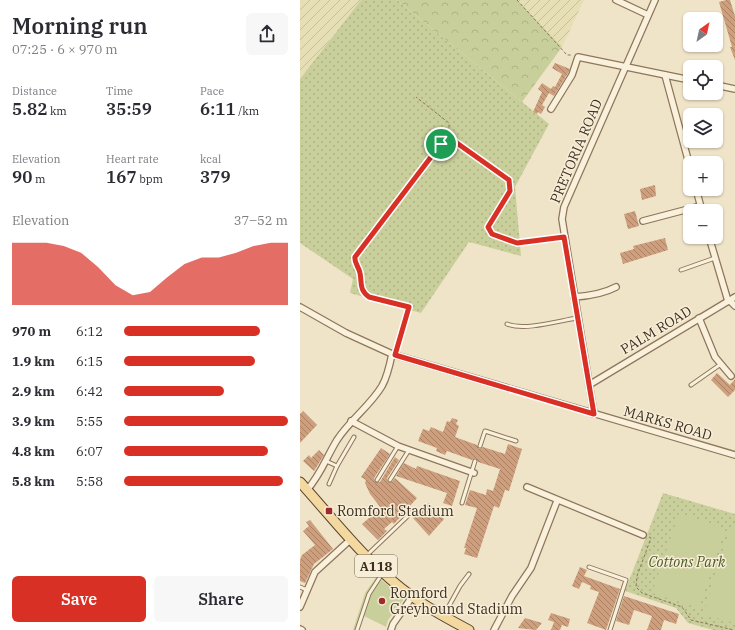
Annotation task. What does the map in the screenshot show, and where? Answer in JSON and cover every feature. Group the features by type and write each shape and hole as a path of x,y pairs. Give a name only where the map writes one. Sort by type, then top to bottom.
{"main road":[{"name":"A118","path":"300,482 350,540 383,573 412,597 462,629"}],"street":[{"path":"616,0 648,15"},
{"name":"PRETORIA ROAD","path":"594,414 577,318 562,219 564,207 655,0"},
{"path":"551,109 572,75 578,56 683,79"},
{"path":"665,75 687,156"},
{"path":"723,87 735,89"},
{"path":"643,220 683,212"},
{"path":"711,244 729,301 735,306"},
{"path":"574,297 591,296 608,292 616,287"},
{"name":"PALM ROAD","path":"589,384 735,297"},
{"name":"MARKS ROAD","path":"300,307 346,333 394,355 735,455"},
{"path":"699,318 715,357 731,376"},
{"path":"307,490 318,478 337,441 351,421 383,385 394,355"},
{"path":"351,421 398,446 473,473"},
{"path":"527,487 643,535"},
{"path":"494,630 512,596 531,568 557,500"},
{"path":"300,608 315,572 350,540"},
{"path":"391,630 393,624 412,597"}],"lane":[{"path":"681,270 715,258"},
{"path":"507,324 521,327 577,318"},
{"path":"691,385 721,364"},
{"path":"480,446 485,431 516,441"},
{"path":"329,484 336,466 354,436"},
{"path":"377,480 398,446"},
{"path":"390,480 409,450"},
{"path":"326,461 336,466"},
{"path":"462,503 473,473 475,461"},
{"path":"365,556 412,512"},
{"path":"589,568 626,580 610,630"},
{"path":"357,630 369,594 383,573"},
{"path":"443,616 460,586 469,574"},
{"path":"300,587 307,590"}],"path":[{"path":"517,0 567,55 578,56"},
{"path":"394,355 409,307 369,297 364,294 361,288 360,274 354,262 355,257 447,136 451,127 416,97"},
{"path":"447,136 509,180 510,191 488,227 492,234 517,243 564,237"},
{"path":"643,535 651,538 637,576 636,587 642,593 682,607 691,620 734,630"}],"shaded area":[{"path":"300,0 361,0 300,79"},
{"path":"517,0 584,0 562,47"}],"green space":[{"path":"361,0 397,0 549,124 515,187 521,256 469,242 421,313 350,293 353,279 300,243 300,79"},
{"path":"397,0 517,0 562,47 522,102"},
{"name":"Cottons Park","path":"663,493 735,514 735,630 713,630 688,623 676,608 625,591"},
{"path":"679,513 725,529 699,608 652,593"},
{"path":"730,528 735,529 735,623 703,614"},
{"name":"Romford Greyhound Stadium","path":"377,576 404,599 388,620 386,627 364,616 359,630 353,630 365,593"}],"building":[{"path":"730,0 735,16 735,60 730,47 732,47 719,2"},
{"path":"555,63 570,69 554,96 549,93 542,105 545,107 541,114 538,112 537,114 533,112 542,92 538,89 542,83 551,89 553,86 555,87 562,74 552,68"},
{"path":"655,185 656,196 642,200 640,189"},
{"path":"635,211 639,226 628,229 624,214"},
{"path":"665,238 668,250 623,264 620,253 634,249 633,246"},
{"path":"717,373 730,385 735,379 735,390 728,397 711,380"},
{"path":"303,411 317,425 300,443 300,414"},
{"path":"452,418 458,420 456,424 459,426 455,437 477,445 479,449 483,447 505,454 508,444 522,449 509,491 505,490 499,508 494,506 477,558 464,554 466,548 464,548 477,508 465,505 470,490 486,495 487,489 493,491 500,469 478,462 476,458 472,460 447,451 445,455 436,451 437,448 418,441 423,429 429,431 431,427 443,432 447,421 450,422"},
{"path":"381,448 390,454 374,478 375,482 380,482 395,457 399,460 387,478 388,482 392,482 395,478 417,498 394,524 392,522 384,529 387,531 378,540 362,524 381,508 370,494 365,483 366,480 361,477"},
{"path":"319,450 324,455 314,471 303,461 309,455 311,458"},
{"path":"404,463 416,469 417,466 460,481 452,506 443,503 447,493 396,476"},
{"path":"429,503 444,519 429,536 413,518"},
{"path":"310,520 333,549 314,564 305,583 300,581 300,560 302,555 315,545 303,531 309,526 306,522"},
{"path":"580,567 587,570 584,576 620,589 606,630 587,623 599,592 590,589 591,586 582,582 579,589 572,586"},
{"path":"624,596 679,614 676,624 664,620 661,630 647,630 652,616 634,610 629,625 616,621"},
{"path":"551,613 570,619 568,627 562,625 560,630 551,630 554,622 548,620"},
{"path":"525,618 542,623 536,630 518,628"}],"place":[{"name":"Romford Stadium","path":"329,511"},
{"name":"Romford Greyhound Stadium","path":"382,601"}],"route":[{"path":"447,136 509,180 511,185 510,191 488,227 489,232 510,242 517,243 564,237 594,414 395,355 409,307 369,297 364,294 361,288 360,274 354,262 355,257 441,144 447,136"}]}
